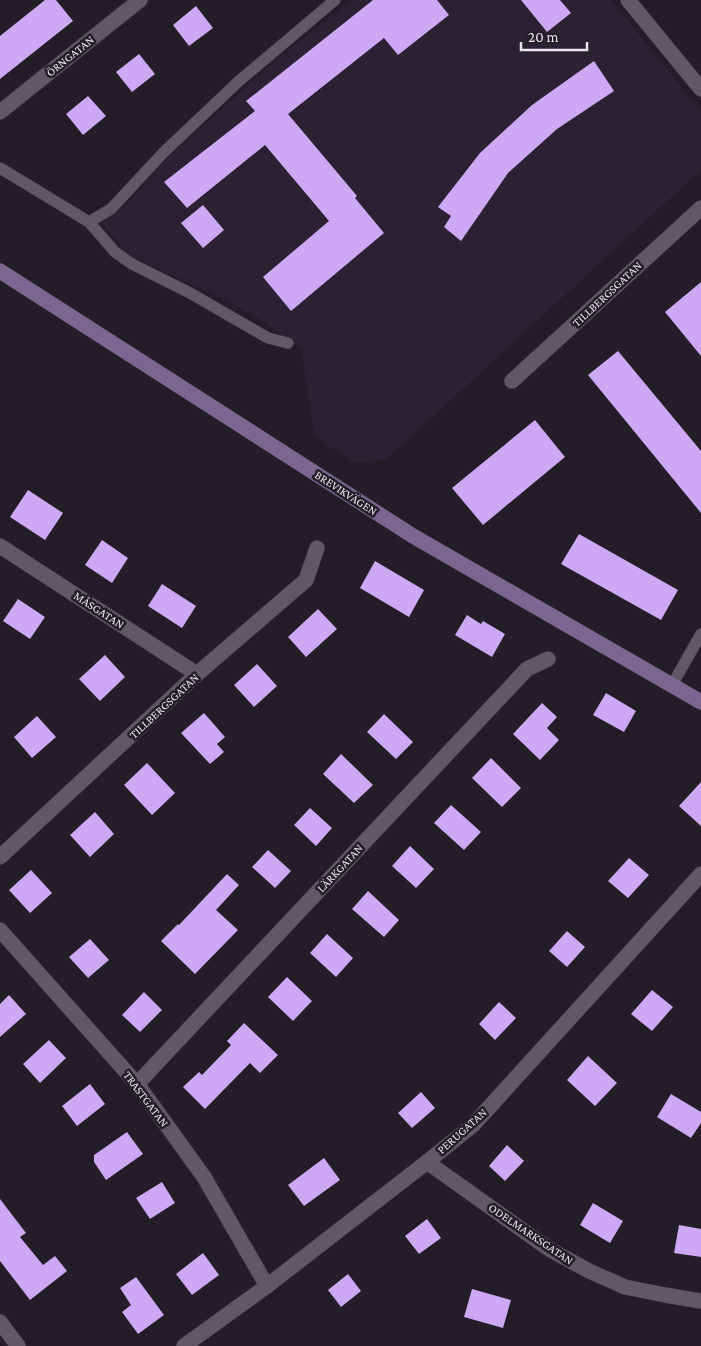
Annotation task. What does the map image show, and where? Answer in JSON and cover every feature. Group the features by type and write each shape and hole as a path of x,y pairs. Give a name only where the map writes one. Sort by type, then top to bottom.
{"street":[{"name":"ÖRNGATAN","path":"0,112 140,0"},
{"path":"628,0 701,89"},
{"name":"TILLBERGSGATAN","path":"512,381 701,208"},
{"name":"BREVIKVÄGEN","path":"0,271 413,536 701,702"},
{"name":"MÅSGATAN","path":"0,546 197,674"},
{"name":"TILLBERGSGATAN","path":"0,857 197,674 306,580 317,548"},
{"name":"LÄRKGATAN","path":"137,1084 527,668 548,659"},
{"name":"PERUGATAN","path":"184,1346 267,1286 428,1162 472,1125 701,874"},
{"name":"TRASTGATAN","path":"0,930 137,1084 204,1177 267,1286"},
{"name":"ODELMARKSGATAN","path":"428,1162 549,1249 589,1272 625,1287 701,1301"},
{"path":"0,1322 18,1346"}],"lane":[{"path":"88,222 111,208 164,152 232,88 336,0"},
{"path":"0,168 88,222 115,252 132,264 190,293 268,338 288,343"},
{"path":"672,685 701,634"}],"shaded area":[{"path":"352,0 611,0 701,111 701,170 386,460 352,462 315,437 301,349 263,321 222,299 129,255 102,223 122,209 167,158 276,60"}],"building":[{"path":"45,0 56,0 73,21 0,79 0,36"},
{"path":"373,0 437,0 449,15 398,55 384,38 288,114 357,196 355,198 384,233 291,311 263,277 329,221 265,145 187,208 164,182 255,111 246,101"},
{"path":"521,0 560,0 571,13 547,32"},
{"path":"196,6 213,28 189,46 173,25"},
{"path":"139,54 155,74 132,92 116,72"},
{"path":"594,61 614,91 557,129 508,173 461,241 444,227 451,216 438,207 480,153 532,105"},
{"path":"88,96 106,116 83,135 66,114"},
{"path":"203,205 224,230 203,248 181,223"},
{"path":"701,282 701,356 665,312"},
{"path":"618,351 701,451 701,513 588,375"},
{"path":"535,420 565,457 483,525 452,488"},
{"path":"28,490 63,513 45,540 10,517"},
{"path":"579,534 678,590 661,620 561,564"},
{"path":"102,540 128,558 112,583 85,565"},
{"path":"375,561 424,590 409,617 360,588"},
{"path":"162,584 196,606 182,628 148,606"},
{"path":"18,599 45,617 30,639 3,621"},
{"path":"318,609 337,629 306,657 288,637"},
{"path":"467,615 481,624 483,621 505,634 492,657 455,635"},
{"path":"105,655 125,677 100,701 79,679"},
{"path":"257,664 277,686 254,707 234,685"},
{"path":"606,693 636,711 624,732 593,715"},
{"path":"542,703 557,717 547,728 559,740 540,760 513,734"},
{"path":"204,713 225,737 217,744 224,752 210,764 181,733"},
{"path":"384,714 413,742 396,759 367,732"},
{"path":"37,716 56,737 32,758 14,737"},
{"path":"341,754 373,785 354,803 323,774"},
{"path":"491,758 521,788 502,807 472,778"},
{"path":"147,763 175,793 152,815 124,785"},
{"path":"701,782 701,826 679,806"},
{"path":"451,805 481,832 464,850 434,823"},
{"path":"310,808 332,828 316,846 294,825"},
{"path":"95,812 114,834 90,857 70,835"},
{"path":"410,846 434,869 416,888 392,866"},
{"path":"268,850 291,871 275,888 252,867"},
{"path":"629,858 649,875 628,898 608,881"},
{"path":"31,870 52,893 30,913 9,890"},
{"path":"227,874 239,885 216,910 238,930 195,974 161,941 179,925"},
{"path":"368,891 399,920 384,937 352,909"},
{"path":"567,931 585,947 567,967 549,951"},
{"path":"327,934 353,958 336,977 310,953"},
{"path":"90,939 109,960 88,978 69,957"},
{"path":"287,977 312,1001 293,1021 268,997"},
{"path":"652,990 673,1007 652,1031 631,1014"},
{"path":"144,992 162,1010 140,1032 122,1015"},
{"path":"9,995 26,1014 0,1037 0,1004"},
{"path":"499,1002 516,1018 495,1040 479,1024"},
{"path":"244,1023 278,1055 260,1073 250,1063 205,1109 183,1087 199,1072 202,1075 231,1045 227,1041"},
{"path":"49,1040 66,1058 40,1083 23,1064"},
{"path":"588,1056 617,1083 595,1106 567,1080"},
{"path":"90,1084 105,1104 77,1126 62,1106"},
{"path":"421,1092 435,1108 412,1128 398,1113"},
{"path":"671,1094 701,1112 701,1123 691,1138 657,1117"},
{"path":"127,1132 143,1154 106,1180 94,1162 94,1155"},
{"path":"507,1145 524,1161 505,1181 489,1166"},
{"path":"324,1158 340,1180 304,1206 288,1185"},
{"path":"162,1182 175,1203 150,1219 136,1198"},
{"path":"0,1199 26,1233 20,1237 43,1265 55,1256 67,1271 30,1300 0,1261"},
{"path":"593,1203 623,1221 610,1243 580,1225"},
{"path":"427,1219 441,1238 419,1254 405,1236"},
{"path":"679,1225 701,1229 701,1257 674,1253"},
{"path":"203,1253 219,1275 192,1295 176,1274"},
{"path":"348,1274 361,1291 341,1307 328,1290"},
{"path":"136,1277 164,1315 138,1334 122,1312 131,1305 120,1288"},
{"path":"472,1289 511,1300 503,1328 464,1317"}]}
